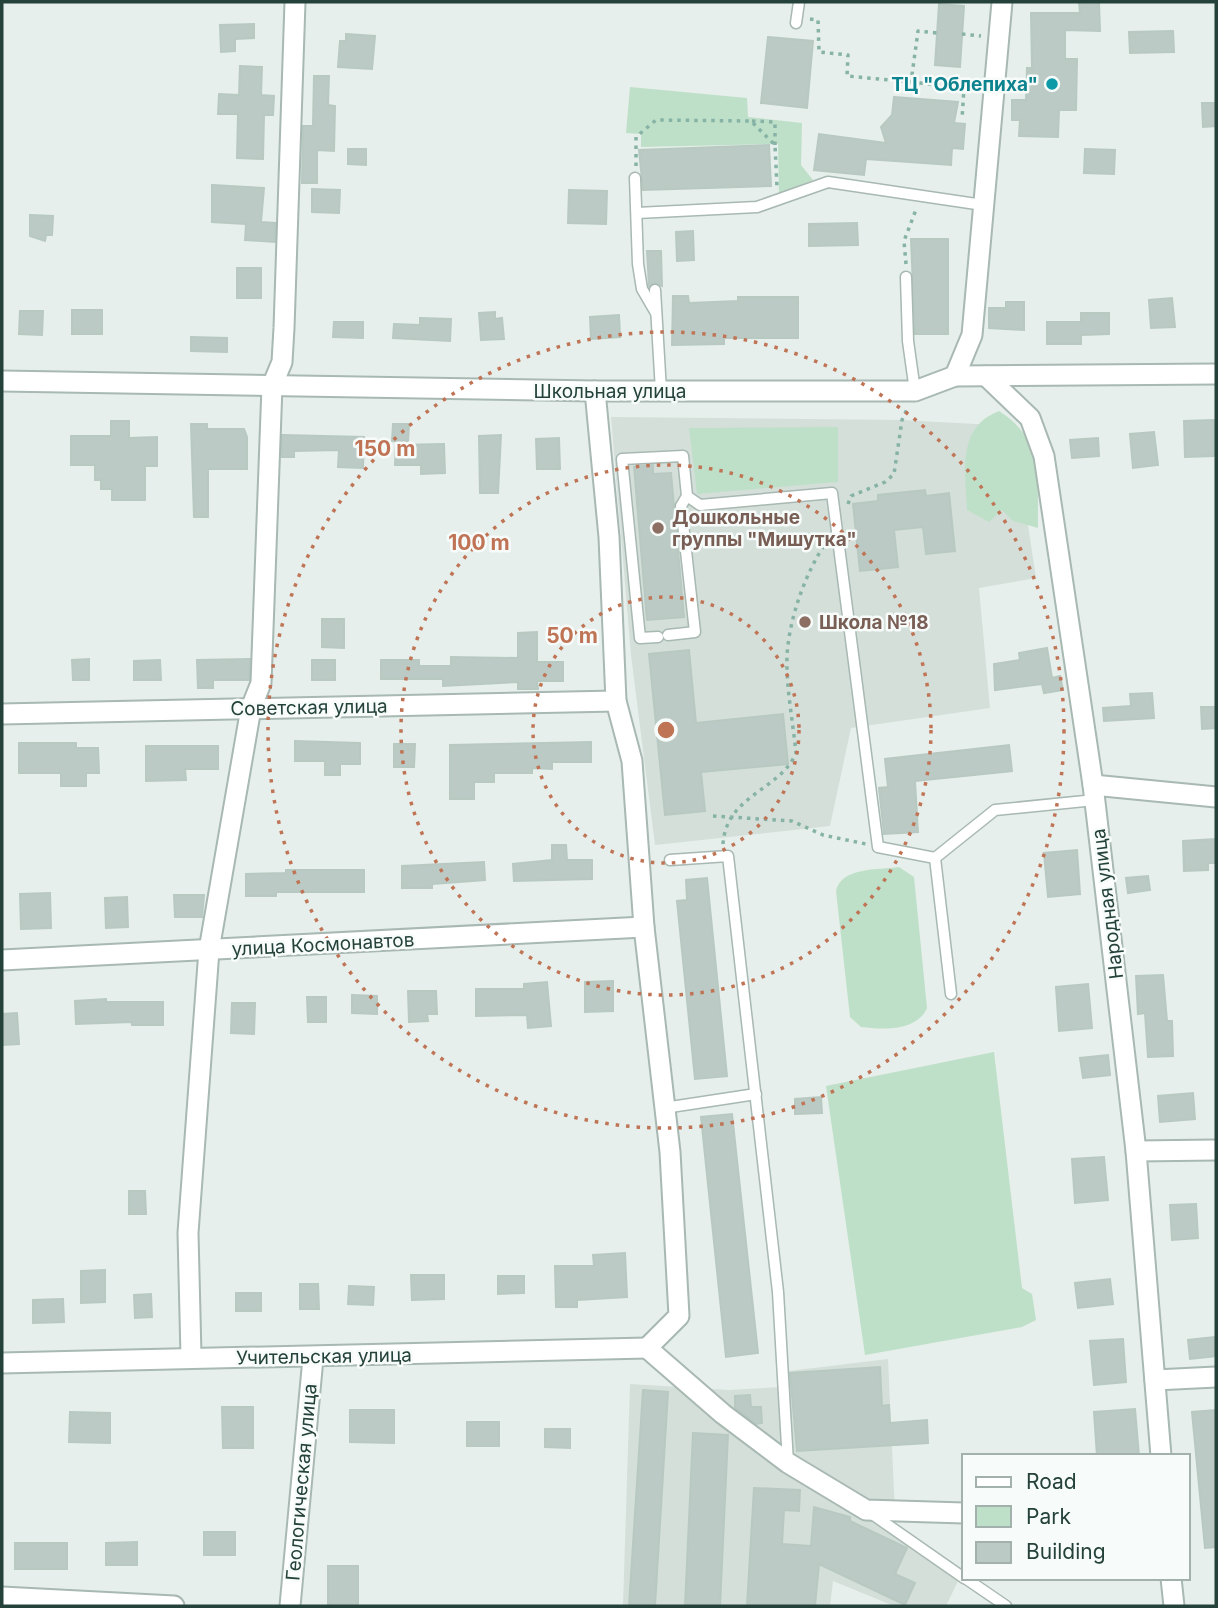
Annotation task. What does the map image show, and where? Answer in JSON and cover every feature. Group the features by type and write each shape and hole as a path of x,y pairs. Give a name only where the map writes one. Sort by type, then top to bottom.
{"street":[{"path":"191,1356 188,1233 209,950 251,708 261,683 272,386 282,362 284,328 295,2"},
{"path":"955,376 972,335 1002,2"},
{"name":"Школьная улица","path":"2,381 595,391 915,391 955,376 1216,374"},
{"name":"Народная улица","path":"986,376 1030,418 1044,456 1094,793 1136,1151 1161,1454"},
{"path":"595,391 609,537 616,701 632,761 644,927 664,1108 679,1316 647,1348 723,1414 788,1463 866,1510 962,1513"},
{"name":"Советская улица","path":"2,714 616,701"},
{"path":"1094,793 1216,797"},
{"name":"улица Космонавтов","path":"2,960 644,927"},
{"path":"1136,1151 1216,1150"},
{"name":"Учительская улица","path":"2,1363 191,1356 313,1358 647,1348"},
{"name":"Геологическая улица","path":"290,1606 313,1358"},
{"path":"1155,1380 1216,1377"},
{"path":"1171,1580 1174,1606"},
{"path":"2,1597 174,1606"}],"lane":[{"path":"797,20 799,2"},
{"path":"635,177 642,289 656,313"},
{"path":"637,213 757,208 828,182 983,205"},
{"path":"906,278 908,341 915,391"},
{"path":"655,290 661,391"},
{"path":"683,456 687,496 681,506 695,632 639,638 622,459 683,456"},
{"path":"687,496 701,505 832,493 878,846 935,858"},
{"path":"935,858 995,810 1094,793"},
{"path":"670,860 728,856 778,1292 788,1463"},
{"path":"935,858 951,993"},
{"path":"664,1108 756,1094"},
{"path":"866,1510 962,1576"},
{"path":"968,1580 1006,1606"}],"path":[{"path":"797,20 818,20 819,52 848,55 847,76 964,88 962,119"},
{"path":"912,82 918,31 937,33"},
{"path":"635,177 636,137 656,120 775,122 778,200"},
{"path":"751,121 775,145"},
{"path":"906,278 904,241 922,196"},
{"path":"724,856 722,840 735,810 768,781 790,768 796,753 787,655 799,601 815,559 838,524 852,496 885,482 894,474 902,420 915,391"},
{"path":"713,816 792,821 823,835 878,846"}],"shaded area":[{"name":"Школа №18","path":"611,417 902,420 1013,426 1036,578 979,588 990,708 851,728 830,826 655,845 631,655"},
{"path":"888,1359 896,1535 958,1581 946,1606 894,1606 833,1581 830,1606 623,1606 630,1384 729,1390 780,1387 789,1371"}],"green space":[{"path":"630,87 747,98 748,117 802,123 801,165 813,180 779,195 778,144 641,147 641,134 626,133"},
{"path":"999,411 1014,422 1031,448 1037,478 1038,528 1013,521 1002,510 989,522 967,510 965,466 970,439 985,418"},
{"path":"838,427 838,482 697,494 689,428"},
{"path":"899,867 914,877 927,1008 922,1016 908,1025 880,1029 861,1027 850,1017 836,891 839,883 853,874"},
{"path":"994,1052 1022,1288 1032,1294 1036,1320 1022,1327 865,1355 826,1086"}],"building":[{"path":"1079,2 1099,2 1100,31 1065,30 1065,59 1077,59 1076,110 1059,110 1058,137 1019,136 1020,120 1012,120 1012,100 1026,100 1027,68 1032,68 1031,13 1080,13"},
{"path":"939,4 964,6 960,67 935,65"},
{"path":"254,24 254,38 235,39 235,51 221,52 220,25"},
{"path":"1173,31 1174,52 1130,53 1129,32"},
{"path":"346,34 375,36 372,69 338,67 340,41 346,41"},
{"path":"768,37 813,41 807,108 761,103"},
{"path":"240,66 262,67 261,95 274,96 273,115 264,115 263,159 237,158 238,114 218,114 219,94 239,95"},
{"path":"314,76 329,76 328,105 335,106 334,151 317,150 317,183 302,183 303,126 313,126"},
{"path":"894,97 958,102 954,123 965,124 963,149 952,148 951,165 866,159 864,175 814,170 819,134 886,143 881,127 892,115"},
{"path":"1202,103 1216,103 1216,126 1203,127"},
{"path":"769,145 771,186 643,190 639,150"},
{"path":"348,149 366,149 366,165 348,164"},
{"path":"1085,149 1115,150 1114,174 1084,173"},
{"path":"212,185 264,188 261,222 275,223 275,242 245,240 246,224 212,222"},
{"path":"312,189 340,190 339,213 312,212"},
{"path":"569,190 607,191 606,224 568,223"},
{"path":"30,215 53,216 52,235 46,235 45,241 30,236"},
{"path":"857,223 858,245 809,246 809,224"},
{"path":"693,231 694,260 677,261 676,232"},
{"path":"911,239 948,239 948,334 915,334"},
{"path":"647,251 661,251 662,286 655,283 649,286"},
{"path":"237,268 261,268 261,298 237,298"},
{"path":"673,296 688,296 689,303 738,301 738,297 798,297 798,338 724,338 724,344 672,345"},
{"path":"1172,298 1175,327 1151,328 1149,300"},
{"path":"1006,302 1024,302 1024,330 989,328 989,308 1006,308"},
{"path":"72,310 102,310 102,334 72,334"},
{"path":"20,311 43,311 42,335 19,334"},
{"path":"495,312 495,319 502,318 504,339 481,340 479,313"},
{"path":"1081,313 1109,313 1109,334 1081,335 1081,344 1047,344 1047,322 1081,322"},
{"path":"619,315 620,337 591,339 590,317"},
{"path":"420,318 451,319 450,341 393,338 394,324 420,325"},
{"path":"334,322 363,322 363,338 333,337"},
{"path":"191,337 227,338 227,352 191,351"},
{"path":"1214,420 1214,456 1185,457 1184,421"},
{"path":"111,421 129,421 129,438 157,437 157,466 145,466 145,500 112,500 112,489 101,489 101,480 95,480 95,465 71,465 71,436 111,436"},
{"path":"191,424 207,424 207,429 244,429 247,437 247,469 208,469 208,517 194,517"},
{"path":"393,424 409,424 408,442 392,441"},
{"path":"1154,432 1158,465 1133,468 1130,434"},
{"path":"282,435 364,437 363,468 338,467 339,450 294,451 294,457 282,457"},
{"path":"501,435 498,493 480,493 479,436"},
{"path":"559,438 560,469 537,469 536,439"},
{"path":"1098,438 1099,456 1072,458 1070,440"},
{"path":"444,444 445,473 421,474 421,465 395,465 396,445"},
{"name":"Дошкольные группы \"Мишутка\"","path":"653,465 653,474 671,473 684,617 647,620 634,467"},
{"path":"925,490 926,496 949,493 955,551 926,554 923,527 894,530 898,567 860,571 853,504 878,501 878,495"},
{"path":"322,619 344,619 344,648 322,647"},
{"path":"537,632 537,662 563,662 563,681 537,681 538,689 518,689 518,682 443,686 443,679 381,679 381,660 419,660 419,666 451,666 451,657 518,658 518,633"},
{"path":"1047,648 1052,678 1060,676 1063,690 1044,693 1042,684 995,690 994,664 1020,660 1019,653"},
{"path":"689,650 696,723 783,714 788,764 701,772 705,811 665,815 649,654"},
{"path":"89,659 89,680 73,680 72,660"},
{"path":"250,659 249,680 213,680 213,688 198,688 197,660"},
{"path":"160,660 161,680 134,680 134,661"},
{"path":"312,660 335,660 335,680 312,680"},
{"path":"1152,693 1154,718 1104,721 1103,708 1131,706 1130,694"},
{"path":"1201,707 1216,707 1216,728 1202,729"},
{"path":"295,741 360,743 360,764 340,764 340,775 325,775 325,761 295,761"},
{"path":"591,742 591,762 552,762 552,769 532,768 532,773 494,773 494,782 474,782 474,799 450,799 450,745"},
{"path":"19,743 76,743 76,748 98,748 99,773 86,773 86,786 61,786 61,773 19,773"},
{"path":"394,744 415,744 414,767 394,767"},
{"path":"1009,745 1012,771 915,781 918,832 884,834 879,788 888,787 885,759"},
{"path":"146,746 218,746 218,769 185,769 186,780 146,781"},
{"path":"1216,839 1216,863 1208,863 1208,870 1184,871 1183,841"},
{"path":"552,845 566,845 567,860 592,860 592,879 514,881 513,864 552,860"},
{"path":"1077,850 1080,894 1048,897 1044,853"},
{"path":"484,862 485,880 432,884 432,888 402,888 402,866"},
{"path":"286,870 364,870 364,892 276,892 276,896 246,896 246,874 286,873"},
{"path":"1148,876 1150,890 1128,893 1126,878"},
{"path":"707,878 727,1076 695,1079 677,901 687,900 686,880"},
{"path":"50,893 51,928 21,929 20,894"},
{"path":"174,895 204,895 202,917 175,917"},
{"path":"127,897 128,927 106,928 105,898"},
{"path":"1163,975 1167,1021 1172,1021 1173,1056 1148,1057 1145,1013 1138,1014 1136,976"},
{"path":"613,981 613,1011 585,1012 585,982"},
{"path":"547,982 551,1026 528,1028 527,1015 476,1016 476,989 524,989 524,984"},
{"path":"1088,984 1092,1028 1059,1031 1056,987"},
{"path":"408,991 436,991 437,1014 427,1014 428,1021 409,1022"},
{"path":"352,995 377,996 377,1014 352,1013"},
{"path":"307,997 326,997 326,1022 308,1022"},
{"path":"106,999 106,1002 163,1002 163,1025 132,1025 132,1022 76,1024 75,1001"},
{"path":"232,1003 255,1003 254,1034 231,1033"},
{"path":"17,1013 19,1044 2,1045 2,1014"},
{"path":"1108,1055 1110,1075 1083,1078 1080,1058"},
{"path":"1193,1093 1195,1119 1160,1122 1158,1096"},
{"path":"821,1097 822,1113 795,1114 795,1099"},
{"path":"732,1114 758,1353 726,1357 701,1117"},
{"path":"1104,1157 1108,1200 1075,1203 1072,1159"},
{"path":"129,1191 145,1191 146,1214 129,1214"},
{"path":"1196,1204 1198,1238 1172,1240 1170,1205"},
{"path":"625,1253 627,1297 577,1300 577,1307 556,1307 555,1266 594,1266 593,1255"},
{"path":"105,1270 105,1302 81,1303 81,1271"},
{"path":"411,1275 444,1275 444,1299 412,1300"},
{"path":"498,1276 524,1276 524,1293 498,1294"},
{"path":"1110,1279 1113,1304 1078,1308 1075,1283"},
{"path":"300,1284 318,1284 319,1309 300,1309"},
{"path":"349,1286 374,1287 373,1305 348,1304"},
{"path":"236,1293 261,1293 261,1311 236,1311"},
{"path":"151,1294 152,1317 135,1318 134,1295"},
{"path":"63,1299 64,1322 33,1323 33,1300"},
{"path":"1214,1337 1216,1356 1190,1359 1188,1340"},
{"path":"1123,1339 1126,1382 1094,1385 1090,1341"},
{"path":"880,1367 882,1406 889,1405 890,1423 927,1420 928,1443 797,1451 790,1373"},
{"path":"643,1390 668,1392 655,1606 629,1606"},
{"path":"750,1395 751,1407 761,1407 762,1423 756,1424 735,1408 735,1396"},
{"path":"222,1407 253,1407 253,1448 223,1448"},
{"path":"1135,1409 1139,1454 1097,1454 1094,1412"},
{"path":"350,1410 394,1410 394,1443 350,1442"},
{"path":"1216,1410 1216,1547 1205,1548 1192,1412"},
{"path":"70,1412 110,1413 110,1443 69,1442"},
{"path":"467,1422 499,1422 499,1446 467,1446"},
{"path":"545,1429 570,1429 570,1448 545,1447"},
{"path":"693,1433 728,1435 720,1606 685,1606"},
{"path":"754,1488 800,1490 799,1511 784,1510 782,1544 811,1546 814,1507 850,1517 850,1521 907,1548 895,1574 915,1583 905,1605 819,1564 815,1606 747,1606"},
{"path":"204,1532 235,1532 235,1555 204,1555"},
{"path":"137,1542 137,1565 106,1565 106,1543"},
{"path":"15,1543 67,1543 67,1569 15,1569"},
{"path":"328,1566 358,1566 358,1606 328,1606"}],"place":[{"name":"ТЦ \"Облепиха\"","path":"1052,84"},
{"name":"Дошкольные группы \"Мишутка\"","path":"658,528"},
{"name":"Школа №18","path":"805,622"}]}
